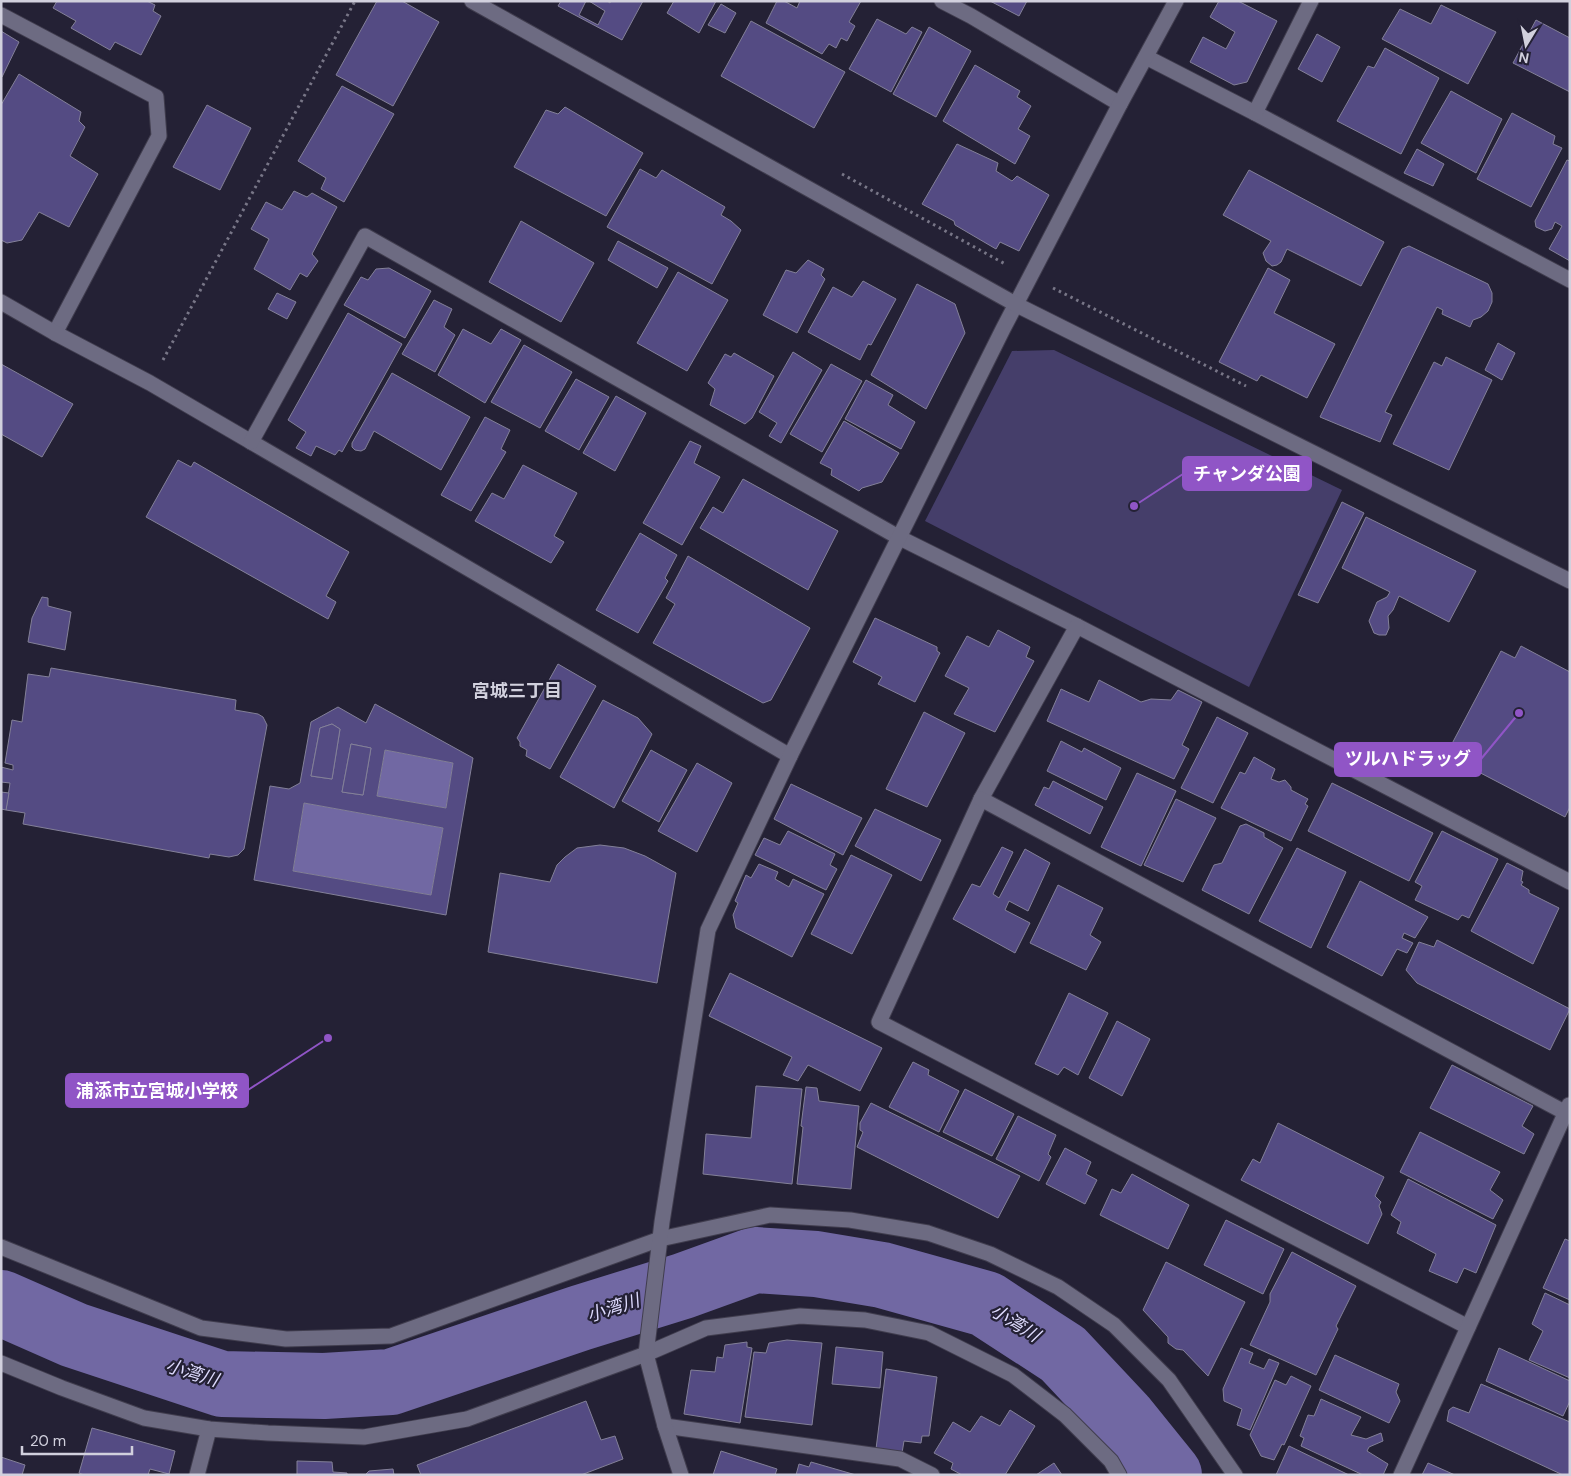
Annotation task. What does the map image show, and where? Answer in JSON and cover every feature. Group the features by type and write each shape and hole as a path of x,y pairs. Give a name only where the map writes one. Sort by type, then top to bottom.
{"street":[{"path":"472,1 1017,305 1570,581"},
{"path":"942,1 971,16 1120,104"},
{"path":"681,1475 646,1354 660,1240 708,930 790,756 999,338 1120,104 1176,1"},
{"path":"1255,113 1311,1"},
{"path":"1,15 156,97 159,136 55,333"},
{"path":"1146,57 1570,280"},
{"path":"252,442 365,236 900,538 1078,626 1570,882"},
{"path":"1,302 150,383 790,756"},
{"path":"1078,626 981,799 879,1022 1468,1327"},
{"path":"981,799 1568,1109 1401,1475"},
{"path":"1,1246 201,1328 286,1340 392,1336 660,1240 770,1215 850,1220 928,1233 990,1254 1058,1287 1114,1324 1169,1380 1226,1459 1235,1475"},
{"path":"1,1363 144,1418 209,1429 268,1434 364,1437 467,1419 646,1354 706,1328 800,1316 865,1320 928,1334 1013,1375 1065,1415 1111,1461 1119,1475"},
{"path":"666,1426 900,1459 932,1475"},
{"path":"197,1475 209,1429"}],"path":[{"path":"150,383 355,1"}],"shaded area":[{"path":"1054,350 1342,490 1249,687 925,521 1012,351"},
{"path":"385,750 453,763 446,808 377,796"},
{"path":"304,803 443,828 431,895 293,871"}],"building":[{"path":"57,1 147,1 155,5 153,11 161,16 141,55 115,42 110,50 71,28 76,21 53,8"},
{"path":"377,1 402,1 439,22 393,106 336,75"},
{"path":"561,1 586,1 579,15 598,25 605,11 589,1 607,1 610,3 611,1 643,1 622,40 558,6"},
{"path":"674,1 716,1 699,33 667,13"},
{"path":"777,1 784,1 797,8 800,1 861,1 849,22 855,26 847,41 841,38 836,48 829,44 822,54 766,23"},
{"path":"990,1 1027,1 1019,16"},
{"path":"1219,1 1238,1 1277,21 1247,82 1234,85 1190,62 1203,37 1226,49 1235,32 1210,17"},
{"path":"721,4 736,13 725,33 708,25"},
{"path":"1441,5 1496,32 1468,84 1382,39 1400,9 1431,24"},
{"path":"877,19 906,34 912,27 922,32 891,92 849,69"},
{"path":"1536,20 1570,38 1570,92 1513,63"},
{"path":"751,21 845,72 814,128 721,76"},
{"path":"929,27 971,51 936,117 893,94"},
{"path":"1,31 19,42 2,77 1,77"},
{"path":"1317,34 1340,47 1322,82 1298,69"},
{"path":"1385,48 1439,78 1401,154 1337,121 1368,66 1374,68"},
{"path":"975,65 1020,91 1017,97 1031,106 1018,129 1030,136 1015,164 943,121"},
{"path":"19,74 81,112 79,121 85,127 70,156 98,174 69,227 39,212 22,240 7,243 1,240 1,105"},
{"path":"342,86 394,114 344,202 321,189 326,178 298,161"},
{"path":"1451,91 1502,119 1476,173 1421,143"},
{"path":"207,105 251,128 220,190 173,167"},
{"path":"565,107 643,153 606,216 514,167 546,110 558,114"},
{"path":"1512,113 1555,136 1553,144 1562,148 1531,207 1477,179"},
{"path":"957,144 998,163 996,171 1012,181 1017,176 1049,195 1019,251 1000,242 996,249 955,225 954,221 922,204"},
{"path":"1417,149 1444,164 1433,186 1404,173"},
{"path":"1567,160 1570,161 1570,261 1549,249 1562,226 1555,222 1552,229 1545,231 1536,227 1535,221"},
{"path":"640,169 656,178 662,170 725,207 721,215 741,230 712,284 607,227"},
{"path":"1249,170 1384,242 1361,286 1287,249 1281,262 1277,265 1272,266 1266,261 1263,253 1271,241 1223,215"},
{"path":"294,191 307,197 312,193 337,207 312,254 318,261 307,277 300,273 290,290 254,269 269,239 251,229 266,202 282,210"},
{"path":"521,221 594,263 561,322 489,282"},
{"path":"618,241 668,268 657,288 608,260"},
{"path":"1409,246 1488,284 1492,293 1492,302 1488,311 1481,317 1473,320 1470,327 1442,314 1443,310 1437,307 1385,412 1392,415 1380,442 1320,417 1402,249"},
{"path":"808,260 824,269 821,275 825,279 797,333 763,315 786,270 796,273"},
{"path":"389,268 431,291 405,338 344,305 361,277 368,280 376,269"},
{"path":"1268,268 1290,280 1274,313 1335,344 1307,398 1261,375 1257,381 1219,362"},
{"path":"678,272 728,300 687,371 637,343"},
{"path":"863,281 896,299 871,345 868,344 860,360 808,332 833,287 852,297"},
{"path":"917,284 955,304 965,333 926,409 871,375"},
{"path":"277,293 296,302 287,319 268,309"},
{"path":"434,300 452,309 444,327 455,335 435,372 402,354"},
{"path":"348,313 402,344 342,452 339,450 335,455 316,446 311,456 296,448 306,432 288,420"},
{"path":"463,329 491,344 501,329 521,340 485,403 438,375"},
{"path":"1498,343 1515,353 1502,380 1485,370"},
{"path":"524,345 572,372 540,428 491,402"},
{"path":"793,352 822,370 781,443 769,436 777,423 759,412"},
{"path":"734,353 774,376 752,418 745,424 710,405 715,389 708,383 725,354 731,357"},
{"path":"1446,357 1492,380 1449,470 1393,444 1434,362 1442,366"},
{"path":"1,364 73,404 42,457 1,434"},
{"path":"831,364 862,381 822,452 790,434"},
{"path":"392,373 470,417 441,470 374,431 365,449 361,451 355,450 352,447 352,443"},
{"path":"576,379 609,397 579,450 545,431"},
{"path":"866,380 893,395 888,405 915,422 901,449 845,419"},
{"path":"616,396 646,413 615,471 583,453"},
{"path":"485,417 510,430 501,449 506,452 471,511 441,495"},
{"path":"844,421 899,453 882,482 862,488 859,491 831,475 832,469 820,463"},
{"path":"690,441 701,446 694,463 720,477 682,545 643,523"},
{"path":"178,460 191,467 194,462 349,552 326,596 336,602 328,619 146,517"},
{"path":"523,465 577,493 554,536 564,542 551,563 475,521 492,493 504,499"},
{"path":"743,479 838,531 808,590 700,528 713,507 723,513"},
{"path":"1342,502 1364,513 1318,603 1298,595"},
{"path":"1366,517 1476,571 1449,622 1399,596 1388,616 1389,628 1386,635 1374,633 1369,621 1377,602 1387,597 1390,592 1342,568"},
{"path":"640,533 677,555 665,578 668,581 638,633 596,610"},
{"path":"688,556 810,628 771,700 763,703 653,643 675,604 666,598"},
{"path":"42,597 48,598 48,606 71,612 65,650 28,642 32,618"},
{"path":"875,618 937,647 937,651 940,653 915,702 878,684 882,677 853,662"},
{"path":"998,630 1030,647 1026,657 1034,661 995,732 954,714 969,688 945,676 967,636 989,647"},
{"path":"1521,646 1570,672 1570,807 1565,817 1446,755 1501,651 1515,658"},
{"path":"558,664 596,686 550,769 526,756 527,750 520,746 517,738"},
{"path":"51,668 236,700 235,710 258,714 263,717 267,725 244,849 238,855 229,857 210,854 209,858 23,824 25,813 6,810 10,783 1,782 1,767 13,770 13,765 5,763 12,720 22,722 28,674 49,677"},
{"path":"1099,680 1141,702 1151,699 1171,700 1178,690 1202,702 1182,745 1189,749 1174,779 1047,721 1061,689 1089,702"},
{"path":"603,700 638,718 652,734 614,808 560,777"},
{"path":"375,704 473,758 446,915 254,880 270,786 289,789 300,783 311,722 338,707 366,723","holes":["332,724 340,729 332,779 311,776 320,728","351,744 371,748 363,795 342,792","385,750 453,763 446,808 377,796","304,803 443,828 431,895 293,871"]},
{"path":"924,712 965,733 927,807 886,789"},
{"path":"1217,717 1248,733 1213,803 1181,788"},
{"path":"332,724 340,729 332,779 311,776 320,728"},
{"path":"1061,741 1082,752 1084,748 1121,768 1106,800 1047,771"},
{"path":"351,744 371,748 363,795 342,792"},
{"path":"651,750 687,770 659,822 622,801"},
{"path":"1254,757 1275,769 1271,779 1279,782 1285,780 1291,787 1291,790 1308,799 1305,804 1308,806 1291,841 1221,808 1240,772 1245,774"},
{"path":"697,763 732,783 697,852 658,831"},
{"path":"1137,773 1176,791 1141,866 1101,847"},
{"path":"1053,781 1103,807 1090,834 1035,805 1044,787 1049,789"},
{"path":"1332,783 1433,833 1409,881 1308,831"},
{"path":"791,784 862,818 843,855 774,819"},
{"path":"1,792 9,793 6,810 1,809"},
{"path":"1176,799 1216,818 1183,882 1144,865"},
{"path":"875,809 941,840 921,881 855,846"},
{"path":"1246,824 1264,833 1264,837 1283,848 1249,914 1202,890 1214,865 1222,863 1240,826"},
{"path":"788,831 835,854 830,865 837,869 826,890 755,855 764,838 780,845"},
{"path":"1442,831 1498,859 1469,918 1462,915 1458,920 1415,900 1422,886 1415,882"},
{"path":"600,845 624,848 645,856 676,873 657,983 488,952 500,873 550,882 557,865 577,848"},
{"path":"1002,847 1013,852 993,894 999,898 1025,849 1050,863 1028,911 1009,901 1005,910 1030,923 1015,953 953,919 972,884 980,887"},
{"path":"1297,848 1346,872 1311,948 1259,921"},
{"path":"851,855 892,875 852,954 811,934"},
{"path":"1507,863 1523,871 1521,881 1523,882 1521,885 1529,890 1529,893 1559,908 1533,964 1471,931"},
{"path":"759,864 778,872 775,879 789,887 793,879 824,894 792,957 736,928 733,915 738,903 735,901 746,875 751,878"},
{"path":"1360,881 1428,917 1415,938 1404,933 1402,938 1413,943 1407,953 1397,949 1382,976 1327,947"},
{"path":"1058,885 1103,908 1090,935 1101,942 1086,970 1030,943"},
{"path":"1437,940 1570,1009 1550,1050 1417,983 1406,970 1419,942 1434,947"},
{"path":"730,973 882,1048 860,1091 808,1065 798,1081 783,1075 792,1057 709,1016"},
{"path":"1069,993 1108,1013 1078,1075 1064,1067 1058,1075 1035,1064"},
{"path":"1117,1021 1150,1039 1122,1096 1089,1078"},
{"path":"913,1062 929,1070 928,1075 959,1091 939,1132 889,1107"},
{"path":"1452,1065 1533,1106 1522,1126 1534,1134 1524,1154 1430,1108"},
{"path":"756,1086 802,1089 792,1184 703,1174 706,1134 751,1138"},
{"path":"806,1087 817,1088 819,1101 859,1106 851,1189 797,1184"},
{"path":"965,1089 1014,1114 992,1156 943,1132"},
{"path":"871,1103 1020,1176 998,1218 857,1147 863,1132 860,1130 860,1123"},
{"path":"1018,1116 1056,1135 1048,1154 1051,1157 1039,1181 996,1159"},
{"path":"1278,1123 1384,1177 1375,1196 1381,1202 1379,1206 1382,1214 1368,1244 1241,1180 1253,1159 1260,1163"},
{"path":"1420,1132 1500,1172 1490,1190 1503,1200 1493,1219 1400,1172"},
{"path":"1065,1148 1091,1162 1086,1174 1097,1180 1085,1204 1046,1184"},
{"path":"1132,1174 1189,1205 1168,1249 1100,1215 1112,1189 1121,1193"},
{"path":"1408,1179 1496,1225 1476,1273 1464,1268 1457,1283 1429,1271 1436,1254 1397,1233 1401,1222 1391,1215"},
{"path":"1226,1220 1284,1249 1263,1294 1204,1265"},
{"path":"1565,1239 1570,1241 1570,1300 1543,1288"},
{"path":"1292,1252 1356,1286 1336,1326 1338,1329 1316,1375 1250,1345 1270,1302 1270,1294"},
{"path":"1166,1262 1245,1302 1208,1376 1183,1350 1176,1349 1168,1343 1168,1337 1143,1310"},
{"path":"1545,1293 1570,1305 1570,1378 1529,1360 1543,1331 1532,1324"},
{"path":"787,1340 822,1343 812,1425 745,1417 754,1352 766,1353 769,1343"},
{"path":"747,1342 747,1347 752,1348 740,1423 684,1414 691,1370 715,1372 717,1357 723,1358 725,1345"},
{"path":"836,1347 883,1352 880,1388 832,1384"},
{"path":"1241,1348 1253,1353 1249,1363 1264,1369 1269,1359 1279,1363 1250,1430 1237,1425 1242,1409 1224,1401 1223,1389"},
{"path":"1499,1348 1570,1381 1570,1401 1563,1416 1486,1381"},
{"path":"1335,1355 1399,1384 1396,1392 1400,1401 1389,1423 1319,1390"},
{"path":"886,1369 937,1377 929,1436 922,1436 921,1443 904,1441 902,1453 876,1449"},
{"path":"1291,1376 1311,1386 1284,1445 1282,1444 1274,1460 1261,1456 1250,1435 1275,1380 1286,1385"},
{"path":"1481,1384 1570,1422 1570,1475 1563,1475 1447,1421 1449,1410 1453,1407 1469,1413"},
{"path":"1321,1399 1361,1417 1351,1435 1366,1439 1381,1433 1383,1441 1369,1447 1367,1451 1388,1464 1383,1475 1363,1475 1301,1446 1304,1438 1300,1436 1308,1415 1314,1416"},
{"path":"586,1401 601,1440 615,1436 623,1459 581,1475 421,1475 417,1465"},
{"path":"1010,1410 1035,1426 1005,1475 962,1475 951,1469 953,1463 934,1453 953,1422 970,1432 981,1416 1000,1426"},
{"path":"92,1428 175,1451 169,1474 150,1469 148,1475 84,1475 79,1473"},
{"path":"1289,1446 1349,1475 1276,1475"},
{"path":"721,1451 777,1469 775,1475 713,1475"},
{"path":"1,1457 25,1465 22,1475 1,1475"},
{"path":"297,1461 332,1462 333,1472 347,1473 347,1475 297,1475"},
{"path":"811,1462 856,1475 796,1475 799,1464 809,1467"},
{"path":"1054,1463 1062,1475 1036,1475"},
{"path":"1428,1463 1455,1475 1422,1475"},
{"path":"393,1469 394,1475 365,1475 369,1471"}],"waterway":[{"name":"小湾川","path":"1,1303 74,1335 222,1384 324,1386 391,1382 580,1318 683,1286 755,1260 816,1264 882,1275 986,1304 1063,1354 1123,1418 1169,1475"}],"place":[{"name":"チャンダ公園","path":"1134,506"},
{"name":"ツルハドラッグ","path":"1519,713"},
{"name":"浦添市立宮城小学校","path":"328,1038"}],"district":[{"name":"宮城三丁目","path":"517,691"}]}
